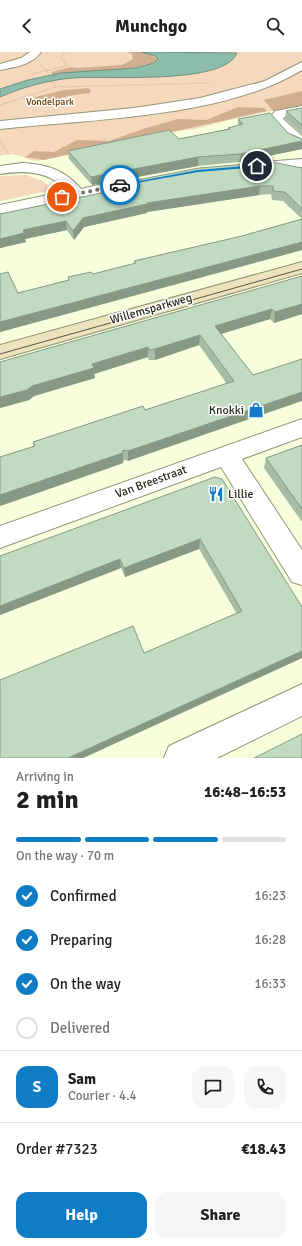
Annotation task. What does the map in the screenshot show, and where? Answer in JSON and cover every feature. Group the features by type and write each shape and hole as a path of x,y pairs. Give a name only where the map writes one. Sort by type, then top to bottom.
{"street":[{"path":"0,67 22,61 35,55 36,52"},
{"path":"0,125 126,112 207,99 265,85 302,66"},
{"path":"302,110 280,114 276,120 302,143"},
{"path":"235,168 302,162"},
{"path":"2,167 31,169 53,173 61,176 77,194"},
{"path":"0,210 146,180"},
{"name":"Willemsparkweg","path":"0,352 302,267"},
{"name":"Van Breestraat","path":"0,537 302,428"},
{"path":"226,455 302,573"},
{"path":"181,758 302,700"}],"path":[{"path":"47,71 67,66 61,57 65,52"},
{"path":"49,74 55,82 56,87"},
{"path":"0,105 56,87 214,82"}],"green space":[{"name":"Vondelpark","path":"0,52 302,52 302,105 240,117 195,129 106,141 38,161 12,154 0,156"},
{"path":"26,175 43,181 53,190 0,201 0,176"}],"shaded area":[{"path":"127,52 145,52 158,59 151,64 140,67 52,75 52,72 71,67 122,65 133,59 132,54"},
{"path":"142,52 237,53 227,63 210,70 187,75 161,77 88,77 54,80 36,84 0,97 0,89 28,80 61,73 136,68 154,63 158,59 155,56"},
{"path":"88,88 91,90 90,93 67,96 45,103 33,100 35,97 64,90"},
{"path":"302,91 302,105 273,111 264,100"},
{"path":"238,107 264,108 267,111 44,160 25,157 34,151 54,152 77,140 109,141 178,119 206,120"}],"building":[{"path":"302,108 302,125 286,111"},
{"path":"270,113 288,133 302,139 302,141 241,154 198,157 91,177 68,151 169,130 179,139 230,129 228,128 243,124 238,119"},
{"path":"272,162 302,168 302,209 285,192 273,191 273,186 260,186 147,203 83,218 73,231 66,221 23,230 24,233 0,239 0,214 106,192 101,187 199,168"},
{"path":"302,219 302,242 0,322 0,274 8,272 18,293 69,280 68,277 91,272 93,274 136,263 134,261 242,236"},
{"path":"302,276 302,304 275,312 272,309 215,326 253,375 302,359 302,392 128,451 123,450 123,453 0,495 0,457 35,446 33,442 143,406 145,410 234,381 200,335 155,349 149,350 148,347 92,364 94,368 32,386 27,390 0,397 0,362"},
{"path":"302,445 302,509 266,458"},
{"path":"215,477 222,479 302,607 302,651 68,758 0,758 0,680 133,626 144,653 242,611 200,539 124,568 120,559 0,606 0,556"},
{"path":"302,734 302,758 254,758"}],"tram line":[{"path":"0,354 302,269"}],"way so far":[{"path":"62,197 120,185"}],"place":[{"name":"Knokki","path":"256,410"},
{"name":"Lillie","path":"216,494"}],"route":[{"path":"120,185 198,171 257,166"}]}
